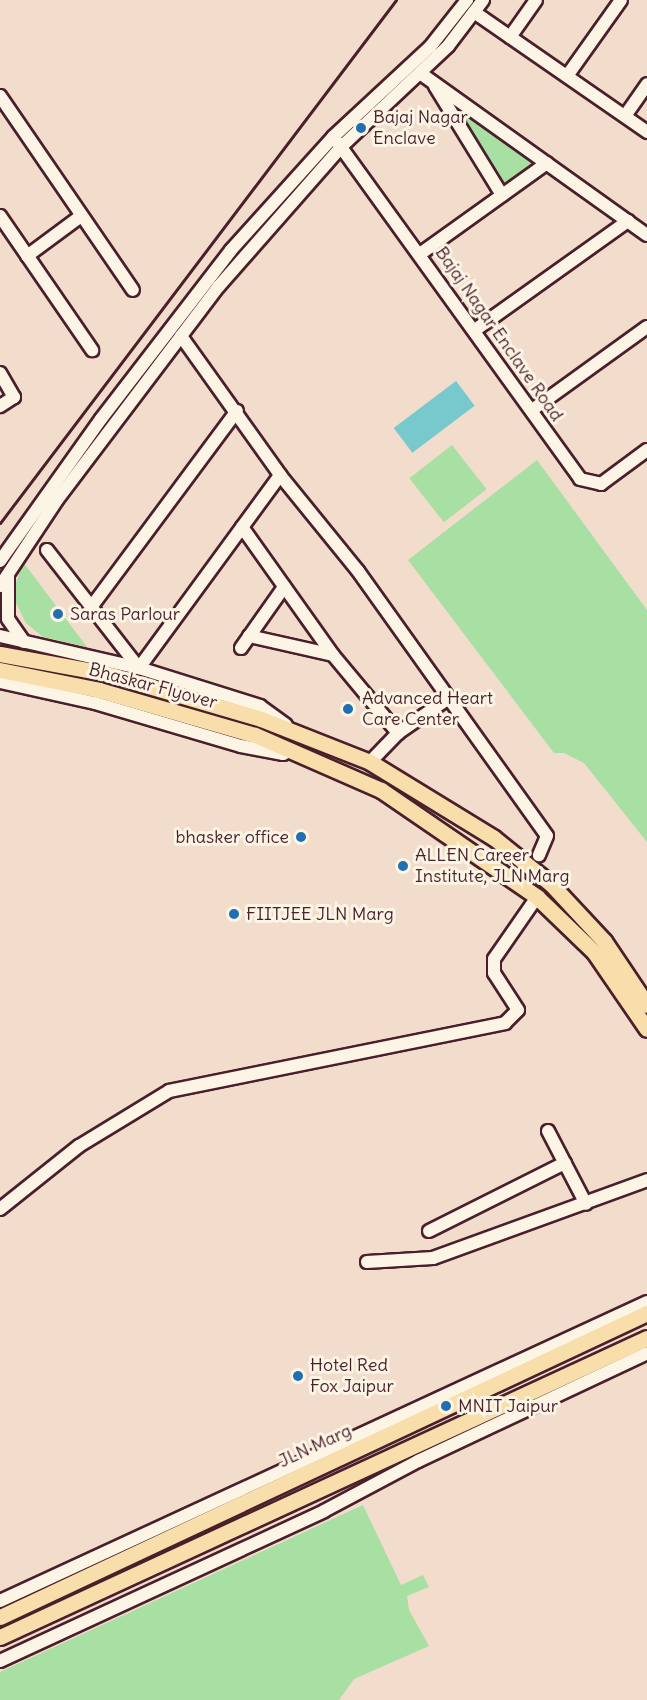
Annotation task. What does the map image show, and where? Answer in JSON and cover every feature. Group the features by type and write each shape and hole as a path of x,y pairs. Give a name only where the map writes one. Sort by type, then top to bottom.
{"main road":[{"name":"Bhaskar Flyover","path":"0,654 104,673 261,719 370,762 494,838 551,884 599,947"},
{"name":"Bhaskar Flyover","path":"0,670 99,690 255,735 293,749 394,798 537,897 599,947"},
{"path":"599,947 647,1005"},
{"path":"599,947 647,1029"},
{"name":"JLN Marg","path":"0,1617 400,1423 647,1313"},
{"path":"532,1366 573,1336"},
{"path":"0,1637 644,1347"}],"street":[{"path":"0,561 195,296 337,142 430,47 467,0"},
{"path":"0,586 57,500 181,336 337,142 420,73 483,0"},
{"path":"510,38 536,0"},
{"path":"567,76 621,0"},
{"path":"474,12 647,132"},
{"path":"420,73 647,235"},
{"path":"432,81 502,195"},
{"path":"625,117 647,84"},
{"path":"0,96 134,290"},
{"name":"Bajaj Nagar Enclave Road","path":"337,142 475,330 580,479 591,484 611,478 647,450"},
{"path":"420,254 547,163"},
{"path":"0,216 92,350"},
{"path":"27,256 81,216"},
{"path":"475,330 628,221"},
{"path":"532,410 647,327"},
{"path":"181,336 237,411 280,475 358,571 547,836 539,855"},
{"path":"0,373 14,397 0,406"},
{"path":"92,606 237,411"},
{"path":"139,668 280,475"},
{"path":"242,527 333,655 398,733"},
{"path":"47,550 139,668"},
{"path":"9,570 6,600 8,619 24,642"},
{"path":"241,648 284,587"},
{"path":"0,636 139,668 260,705 292,730"},
{"path":"249,636 333,655"},
{"path":"0,682 95,703 241,746 283,754 293,749"},
{"path":"370,762 398,733 449,698"},
{"path":"0,1209 79,1146 169,1091 504,1023 518,1010 494,973 494,959 537,897"},
{"path":"548,1131 586,1204"},
{"path":"429,1231 565,1163"},
{"path":"367,1262 433,1258 647,1180"},
{"path":"0,1601 400,1423 573,1336 647,1302"},
{"path":"0,1661 324,1510 644,1347"}],"green space":[{"path":"444,100 536,164 503,187"},
{"path":"452,445 486,489 444,522 409,478"},
{"path":"537,460 647,610 647,842 584,763 564,753 554,753 408,560"},
{"path":"23,562 87,647 43,637 26,623 12,595"},
{"path":"363,1505 401,1585 423,1575 429,1587 407,1596 409,1610 429,1646 354,1679 339,1700 0,1700 0,1672"}],"water":[{"path":"456,381 475,406 412,453 394,428"}],"railway":[{"path":"0,523 396,0"}],"place":[{"name":"Bajaj Nagar Enclave","path":"361,128"},
{"name":"Saras Parlour","path":"58,614"},
{"name":"Advanced Heart Care Center","path":"348,709"},
{"name":"bhasker office","path":"301,837"},
{"name":"ALLEN Career Institute, JLN Marg","path":"403,866"},
{"name":"FIITJEE JLN Marg","path":"234,914"},
{"name":"Hotel Red Fox Jaipur","path":"298,1376"},
{"name":"MNIT Jaipur","path":"446,1406"}]}
